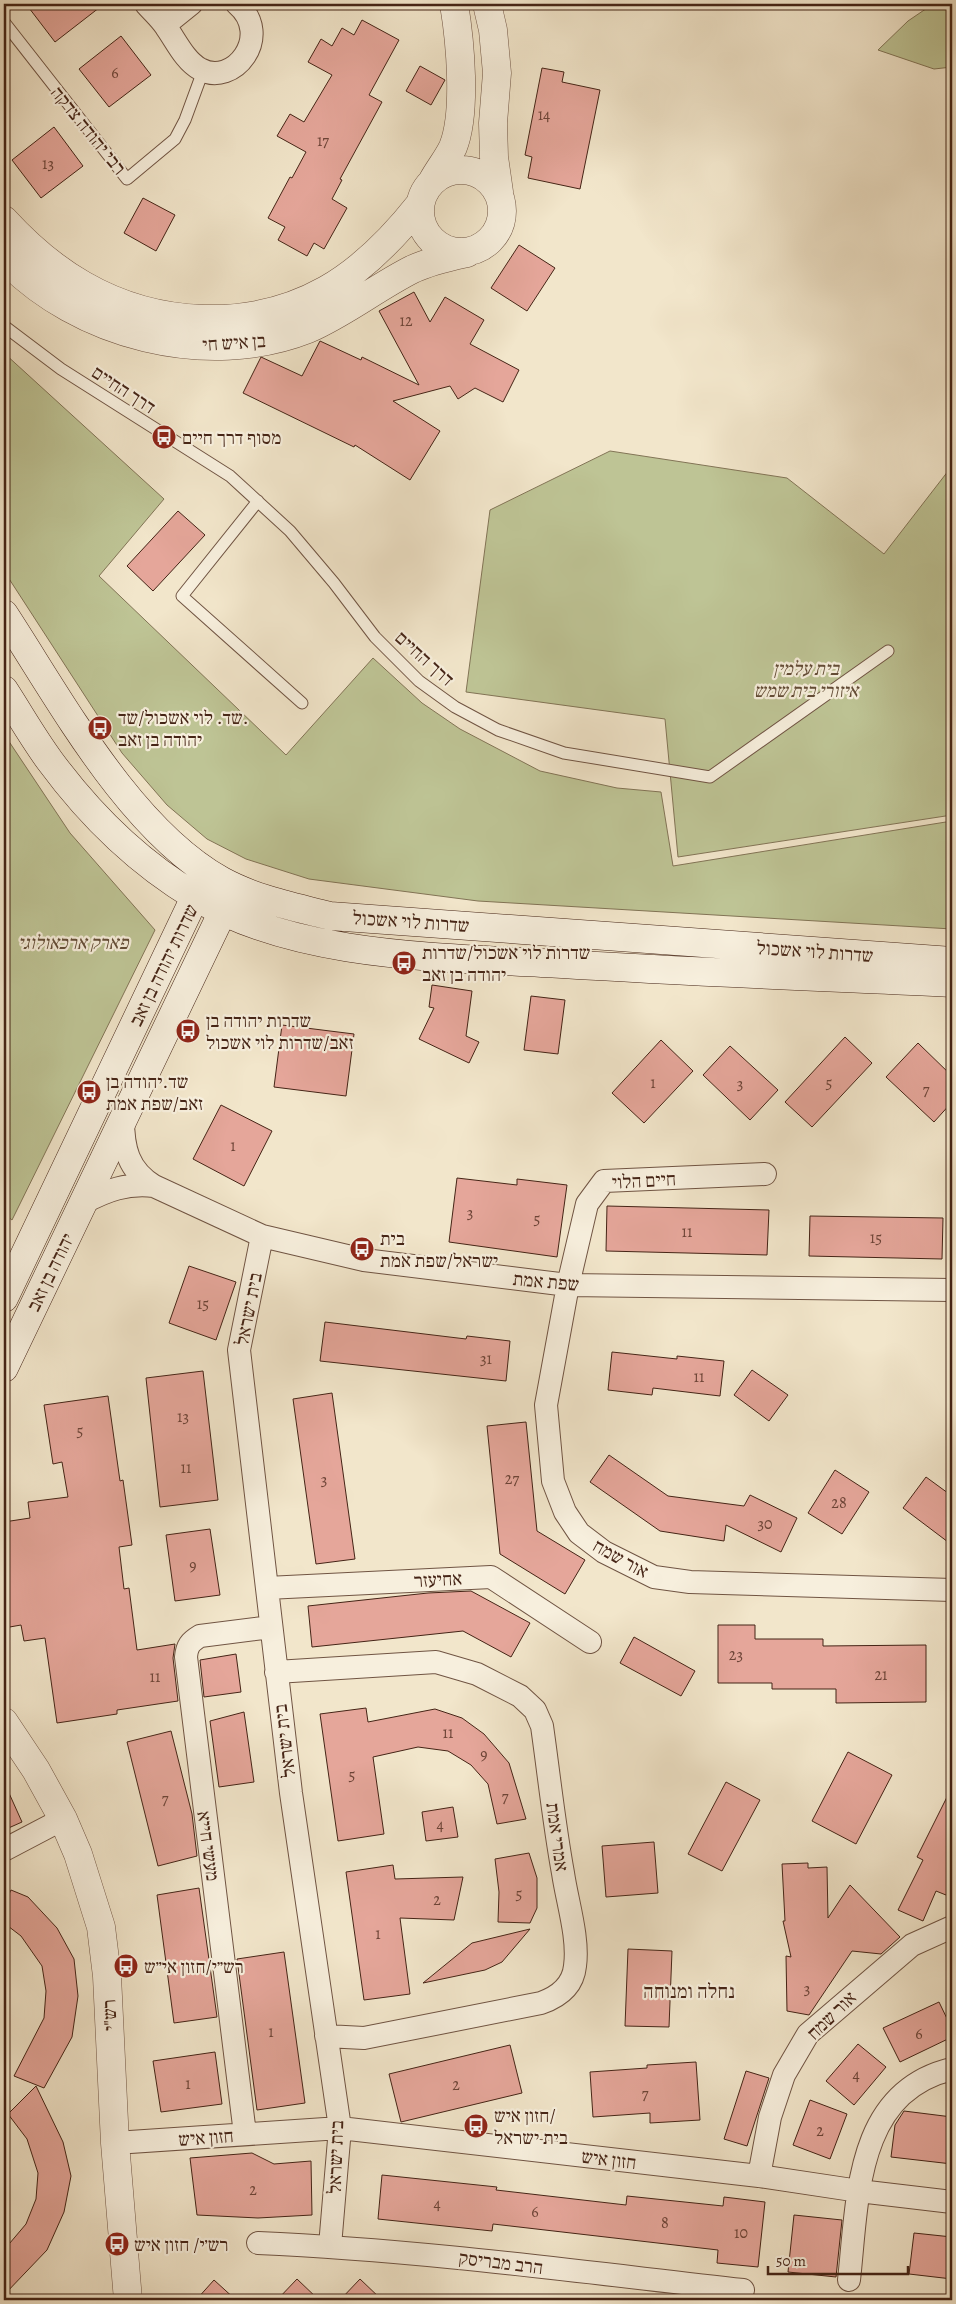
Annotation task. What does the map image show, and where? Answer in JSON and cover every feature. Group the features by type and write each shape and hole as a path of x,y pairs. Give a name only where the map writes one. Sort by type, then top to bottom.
{"main road":[{"path":"454,4 460,43 459,116 453,146 425,191 420,204 420,217 424,229 431,240 442,248 454,252 467,253 480,249 490,241 498,230 503,218 494,157 493,123 497,73 493,30 487,4"},
{"path":"433,180 444,173 456,170 469,170 481,174 499,192"},
{"name":"בן איש חי","path":"4,220 25,242 54,266 83,285 111,299 145,311 178,317 213,320 268,314 298,304 327,290 387,243 420,204"},
{"name":"בן איש חי","path":"4,258 46,293 70,308 101,323 156,340 212,346 274,339 307,329 415,268 467,253"},
{"name":"שדרות לוי אשכול","path":"4,614 119,788 170,842 222,881 262,898 330,916 952,961"},
{"name":"שדרות לוי אשכול","path":"4,690 49,759 84,804 136,852 196,897 223,911 285,934 325,944 385,951 634,968 952,983"},
{"name":"שדרות יהודה בן זאב","path":"4,1298 196,897 222,881 223,911 83,1203"},
{"name":"יהודה בן זאב","path":"4,1368 83,1203"},
{"name":"רש\"י","path":"4,1722 36,1770 63,1819 78,1854 100,1927 107,1976 115,2143 128,2300"}],"street":[{"path":"146,4 165,25 187,57 203,71 217,72 230,69 241,62 250,46 252,33 250,20 237,4"},
{"path":"165,25 191,4"},
{"name":"שפת אמת","path":"123,1119 123,1141 126,1155 142,1179 262,1236 364,1260 568,1285 952,1290"},
{"name":"חיים הלוי","path":"568,1285 587,1204 604,1181 765,1174"},
{"name":"שפת אמת","path":"83,1203 115,1188 128,1185 154,1186"},
{"name":"בית ישראל","path":"262,1236 239,1350 290,1793 340,2128 330,2246"},
{"name":"אור שמח","path":"568,1285 546,1405 548,1451 553,1481 564,1512 579,1533 591,1543 604,1552 654,1577 690,1582 952,1590"},
{"name":"אחיעזר","path":"267,1588 491,1577 590,1642"},
{"name":"מעשי חייא","path":"244,2134 186,1657 187,1647 200,1636 271,1627"},
{"name":"אמרי אמת","path":"276,1672 436,1662 477,1674 520,1696 535,1710 542,1726 559,1852 576,1950 575,1968 565,1990 554,1998 541,2003 364,2038 326,2036"},
{"path":"4,1850 63,1819"},
{"name":"אור שמח","path":"759,2176 770,2117 784,2075 808,2034 912,1945 952,1927"},
{"path":"849,2280 859,2191 868,2145 885,2113 899,2095 937,2073 952,2069"},
{"name":"חזון איש","path":"115,2143 340,2128 759,2176 859,2191 952,2202"},
{"name":"הרב מבריסק","path":"258,2242 441,2255 743,2290"}],"lane":[{"name":"רבי יהודה צדקה","path":"4,22 127,180 175,139 185,120 203,71"},
{"name":"דרך החיים","path":"4,326 61,369 145,424 207,460 230,476 290,531 334,583 375,637 419,681 455,707 498,730 564,753 710,777 888,651"},
{"path":"258,500 182,596 302,704"}],"green space":[{"path":"933,4 952,4 952,67 934,69 878,50 908,21"},
{"path":"4,353 164,499 99,576 286,755 373,658 422,703 460,729 540,771 617,788 661,792 673,866 952,821 952,929 478,901 309,879 246,859 207,839 167,805 122,753 4,571"},
{"name":"בית עלמין איזורי בית שמש","path":"610,451 787,478 884,554 952,466 952,815 678,857 665,719 466,692 490,510"},
{"name":"פארק ארכאולוגי","path":"4,734 70,833 155,930 12,1220 4,1214"}],"building":[{"path":"26,4 104,4 55,42"},
{"path":"362,20 399,40 369,95 382,102 340,179 342,180 332,199 347,208 324,249 314,243 307,256 278,240 285,227 268,218 306,152 277,136 290,114 304,122 332,75 308,62 321,39 332,46 342,28 354,35"},
{"path":"121,36 151,75 109,107 79,69"},
{"path":"420,66 445,80 431,105 406,91"},
{"path":"542,68 564,72 562,82 600,90 580,189 528,178 532,157 525,155"},
{"path":"54,127 83,166 41,198 12,160"},
{"path":"143,198 175,215 156,251 124,233"},
{"path":"519,245 555,268 527,311 491,288"},
{"path":"414,292 430,322 445,297 484,320 470,344 519,370 503,402 475,388 458,399 450,386 393,401 440,431 410,480 355,445 354,447 243,393 261,357 302,376 320,341 361,360 362,357 419,385 379,311"},
{"path":"178,511 205,535 153,591 127,566"},
{"path":"432,985 472,991 466,1036 479,1042 469,1063 419,1039 434,1008 429,1007"},
{"path":"531,996 565,1000 558,1054 524,1050"},
{"path":"282,1025 354,1034 346,1096 274,1087"},
{"path":"845,1037 872,1063 812,1127 785,1102"},
{"path":"661,1040 693,1071 644,1123 612,1093"},
{"path":"918,1043 952,1076 952,1102 934,1122 886,1077"},
{"path":"730,1046 778,1090 750,1120 703,1075"},
{"path":"221,1105 272,1131 244,1186 193,1159"},
{"path":"457,1178 517,1185 517,1179 567,1185 557,1257 449,1242"},
{"path":"607,1206 769,1210 767,1255 606,1251"},
{"path":"810,1216 943,1218 942,1259 809,1256"},
{"path":"189,1266 236,1282 216,1340 169,1323"},
{"path":"325,1322 466,1339 467,1336 510,1341 506,1381 320,1361"},
{"path":"612,1352 677,1359 677,1356 724,1361 720,1396 653,1388 652,1395 608,1390"},
{"path":"752,1370 788,1395 769,1421 734,1395"},
{"path":"203,1371 218,1500 160,1507 146,1378"},
{"path":"332,1393 355,1559 316,1564 293,1399"},
{"path":"108,1396 120,1481 123,1480 132,1545 119,1547 124,1589 129,1588 137,1650 175,1644 173,1658 178,1701 117,1710 117,1714 57,1723 45,1638 24,1641 21,1625 4,1628 4,1522 30,1518 28,1502 68,1497 62,1462 53,1464 44,1405"},
{"path":"526,1422 537,1531 585,1560 565,1594 500,1554 487,1426"},
{"path":"609,1455 668,1496 744,1506 750,1495 797,1518 781,1552 726,1525 724,1541 660,1531 590,1482"},
{"path":"835,1470 869,1492 842,1534 808,1513"},
{"path":"926,1477 952,1496 952,1545 903,1508"},
{"path":"210,1529 220,1595 175,1601 166,1535"},
{"path":"471,1591 530,1623 511,1657 463,1631 312,1647 308,1606 428,1593"},
{"path":"718,1625 755,1625 755,1639 823,1639 823,1646 926,1645 926,1702 836,1703 836,1689 772,1689 772,1683 718,1683"},
{"path":"634,1637 695,1671 681,1696 620,1663"},
{"path":"236,1654 241,1692 204,1697 200,1660"},
{"path":"366,1708 368,1722 435,1709 462,1718 484,1734 509,1763 526,1819 497,1824 488,1784 471,1765 448,1751 418,1747 373,1757 384,1834 338,1841 320,1714"},
{"path":"244,1712 254,1782 219,1787 210,1721"},
{"path":"171,1731 192,1814 197,1856 158,1866 127,1742"},
{"path":"848,1752 892,1775 856,1844 812,1821"},
{"path":"4,1782 22,1822 4,1830"},
{"path":"726,1782 760,1800 722,1871 688,1854"},
{"path":"952,1787 952,1882 946,1895 936,1891 923,1921 898,1910 923,1860 917,1857"},
{"path":"453,1807 458,1837 426,1841 422,1812"},
{"path":"654,1842 658,1893 606,1897 602,1846"},
{"path":"529,1853 537,1878 537,1908 530,1923 498,1922 499,1892 495,1859"},
{"path":"808,1863 808,1868 827,1867 828,1918 850,1885 900,1937 881,1954 852,1951 809,2015 787,2011 786,1956 791,1957 783,1921 785,1921 782,1864"},
{"path":"393,1865 395,1879 463,1877 454,1920 400,1918 410,1994 364,2000 346,1872"},
{"path":"199,1888 217,2017 174,2023 157,1895"},
{"path":"11,1890 28,1897 57,1928 74,1959 78,1996 72,2037 44,2088 14,2076 44,2018 46,1991 42,1966 21,1936 4,1923 4,1904"},
{"path":"530,1929 502,1962 485,1970 423,1983 472,1943"},
{"path":"628,1949 672,1951 669,2027 625,2026"},
{"path":"284,1952 305,2103 257,2110 237,1959"},
{"path":"939,2002 952,2029 952,2037 900,2062 883,2028"},
{"path":"858,2044 886,2067 854,2105 826,2081"},
{"path":"510,2045 522,2093 401,2122 389,2074"},
{"path":"215,2052 222,2104 161,2112 153,2061"},
{"path":"696,2062 700,2120 650,2123 650,2113 593,2117 590,2072 647,2068 647,2065"},
{"path":"746,2071 769,2078 747,2146 724,2139"},
{"path":"36,2086 63,2142 71,2176 64,2212 47,2250 4,2295 4,2250 26,2224 36,2199 38,2173 27,2139 8,2114"},
{"path":"810,2100 847,2114 830,2159 793,2145"},
{"path":"904,2111 952,2117 952,2164 891,2157 895,2125"},
{"path":"252,2153 274,2164 311,2161 312,2215 258,2218 197,2215 190,2158"},
{"path":"382,2175 497,2187 496,2190 626,2205 627,2196 723,2206 724,2197 765,2202 758,2267 717,2263 718,2250 493,2224 492,2231 378,2219"},
{"path":"794,2215 842,2220 836,2277 788,2272"},
{"path":"914,2233 952,2237 952,2279 909,2274"},
{"path":"297,2279 319,2300 277,2300"},
{"path":"360,2279 382,2300 340,2300"},
{"path":"214,2280 236,2300 196,2300"}],"place":[{"name":"מסוף דרך חיים","path":"164,437"},
{"name":"שד. לוי אשכול/שד. יהודה בן זאב","path":"100,728"},
{"name":"שדרות לוי אשכול/שדרות יהודה בן זאב","path":"404,963"},
{"name":"שדרות יהודה בן זאב/שדרות לוי אשכול","path":"188,1031"},
{"name":"שד.יהודה בן זאב/שפת אמת","path":"89,1092"},
{"name":"בית ישראל/שפת אמת","path":"362,1249"},
{"name":"רש״י/חזון אי״ש","path":"126,1966"},
{"name":"חזון איש/ בית ישראל","path":"476,2126"},
{"name":"רש׳י/ חזון איש","path":"117,2244"}],"district":[{"name":"נחלה ומנוחה","path":"689,1991"}]}
